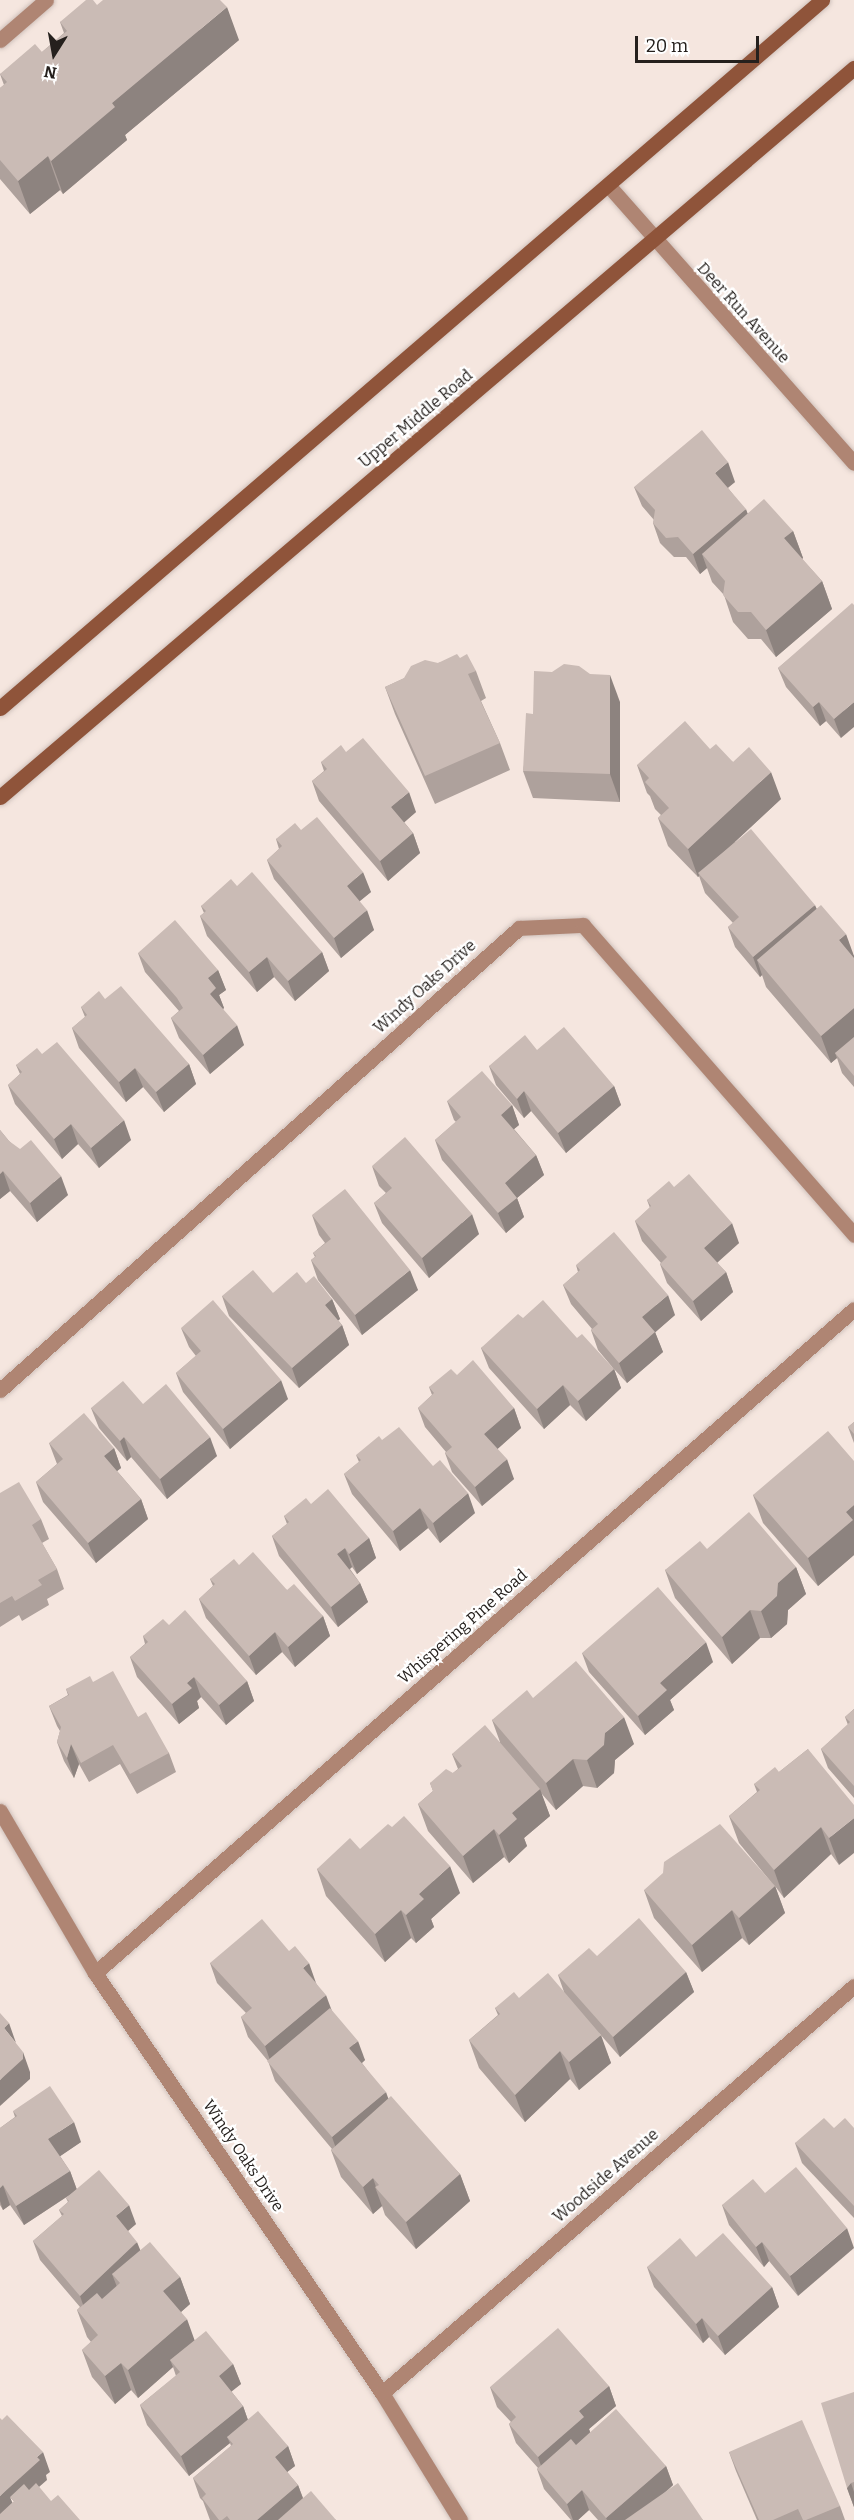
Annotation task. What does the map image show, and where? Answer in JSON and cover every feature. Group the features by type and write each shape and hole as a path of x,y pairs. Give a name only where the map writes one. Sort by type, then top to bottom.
{"main road":[{"path":"0,708 822,0"},
{"name":"Upper Middle Road","path":"0,797 854,68"}],"street":[{"path":"0,40 46,0"},
{"name":"Deer Run Avenue","path":"608,185 654,241 854,463"},
{"name":"Windy Oaks Drive","path":"0,1390 519,928 583,925 854,1235"},
{"name":"Whispering Pine Road","path":"95,1972 854,1309"},
{"name":"Windy Oaks Drive","path":"0,1811 95,1972 382,2393 460,2520"},
{"name":"Woodside Avenue","path":"382,2393 854,1986"}],"building":[{"path":"86,0 93,0 97,5 103,0 220,0 227,7 112,103 115,107 51,161 48,156 18,181 0,160 0,88 7,82 0,74 35,44 42,52 67,31 60,22"},
{"path":"702,430 728,462 715,473 746,509 693,554 678,537 666,538 653,523 655,510 634,487"},
{"path":"764,499 793,531 784,538 822,581 766,630 751,612 738,612 723,595 725,581 702,554"},
{"path":"852,603 854,605 854,702 834,719 819,702 813,707 778,668"},
{"path":"457,654 460,658 467,654 476,671 468,674 500,743 425,776 385,687 404,678 411,666 425,660 438,663"},
{"path":"564,664 579,666 590,674 610,675 610,774 523,771 526,713 533,714 534,671 552,672"},
{"path":"685,721 710,749 716,744 733,762 749,747 771,772 688,849 658,818 669,808 645,782 649,778 637,765"},
{"path":"363,738 409,792 391,807 413,833 380,861 312,781 327,769 321,762 341,745 346,752"},
{"path":"317,817 363,872 347,886 367,910 334,938 267,860 282,846 276,839 295,823 301,830"},
{"path":"751,829 815,905 753,957 728,927 739,917 698,873"},
{"path":"252,872 322,952 288,981 267,957 249,972 200,916 206,911 201,906 231,879 237,886"},
{"path":"821,905 846,934 839,940 854,958 854,1008 821,1036 757,960"},
{"path":"175,920 218,970 208,978 216,988 210,994 237,1025 203,1055 171,1018 183,1008 177,998 138,953"},
{"path":"121,986 189,1064 156,1092 135,1068 119,1082 72,1028 87,1015 81,1007 99,991 105,999"},
{"path":"564,1027 614,1086 558,1133 524,1091 517,1099 489,1066 525,1035 537,1050"},
{"path":"854,1037 854,1076 835,1053"},
{"path":"57,1042 124,1120 91,1148 71,1124 54,1139 8,1085 22,1072 16,1065 37,1048 42,1054"},
{"path":"482,1071 512,1105 501,1115 536,1155 505,1183 517,1198 498,1213 435,1140 461,1117 447,1101"},
{"path":"0,1130 20,1149 31,1140 61,1176 30,1203 3,1171 0,1174"},
{"path":"405,1137 472,1214 422,1258 374,1203 392,1188 372,1166"},
{"path":"689,1174 732,1223 704,1248 726,1272 693,1301 660,1264 667,1257 635,1221 651,1206 647,1200 669,1181 674,1187"},
{"path":"345,1189 410,1270 355,1315 311,1260 316,1256 313,1253 331,1239 312,1215"},
{"path":"614,1232 668,1295 642,1317 655,1332 619,1363 591,1330 598,1324 563,1285 580,1270 576,1265"},
{"path":"253,1270 273,1293 297,1272 306,1283 314,1276 332,1299 325,1305 342,1325 292,1368 222,1296"},
{"path":"213,1300 281,1380 223,1429 176,1373 201,1351 181,1328"},
{"path":"543,1300 577,1338 582,1334 614,1369 578,1401 563,1385 537,1409 481,1348 518,1314 523,1318"},
{"path":"473,1360 514,1408 484,1434 507,1459 475,1487 445,1453 452,1447 418,1408 434,1393 429,1387 451,1369 457,1375"},
{"path":"123,1381 143,1404 166,1384 210,1437 160,1479 124,1437 120,1441 91,1408"},
{"path":"84,1413 114,1448 104,1456 141,1499 88,1543 36,1482 63,1459 49,1443"},
{"path":"854,1422 854,1434 848,1427"},
{"path":"399,1427 433,1466 440,1460 468,1493 433,1523 420,1508 393,1531 344,1474 361,1460 356,1455 379,1436 382,1440"},
{"path":"828,1431 854,1461 854,1505 846,1512 853,1520 808,1558 753,1495"},
{"path":"19,1482 41,1519 32,1525 57,1569 38,1580 42,1585 15,1601 12,1596 0,1603 0,1493"},
{"path":"328,1489 369,1538 349,1554 345,1548 337,1554 360,1583 331,1607 272,1536 289,1522 284,1516 306,1498 311,1504"},
{"path":"749,1512 796,1567 778,1583 777,1596 761,1611 750,1610 722,1637 665,1570 700,1541 707,1549"},
{"path":"253,1552 287,1590 294,1584 323,1616 288,1647 275,1632 249,1656 199,1599 215,1584 210,1579 234,1559 239,1565"},
{"path":"658,1587 706,1642 660,1683 667,1690 638,1716 582,1653"},
{"path":"185,1610 247,1681 219,1705 194,1677 187,1683 192,1688 172,1704 130,1657 148,1642 143,1636 163,1619 169,1625"},
{"path":"576,1661 624,1717 605,1733 604,1745 587,1760 573,1759 546,1783 492,1720 527,1690 533,1698"},
{"path":"113,1671 138,1717 146,1712 169,1753 130,1774 113,1745 81,1763 71,1744 67,1758 57,1742 61,1727 49,1706 69,1695 66,1689 90,1676 93,1682"},
{"path":"854,1709 854,1786 821,1749 850,1722 845,1717"},
{"path":"485,1725 540,1789 512,1813 517,1819 499,1835 494,1829 463,1856 418,1804 433,1791 430,1783 446,1769 453,1773 462,1766 452,1754"},
{"path":"808,1749 854,1805 854,1818 829,1838 821,1827 774,1870 729,1816 760,1790 754,1784 775,1767 779,1772"},
{"path":"404,1816 450,1866 419,1894 424,1899 406,1915 401,1910 375,1934 317,1869 350,1838 360,1849 388,1824 392,1827"},
{"path":"720,1824 775,1886 739,1918 732,1910 692,1945 644,1890 663,1873 664,1862"},
{"path":"639,1918 686,1972 613,2037 558,1975 589,1948 597,1956"},
{"path":"262,1919 289,1951 295,1946 309,1963 303,1968 326,1995 265,2046 241,2017 252,2008 210,1963"},
{"path":"548,1973 601,2035 569,2062 560,2051 515,2095 469,2040 500,2014 495,2008 514,1992 519,1998"},
{"path":"330,2008 358,2041 349,2048 386,2092 332,2137 267,2061"},
{"path":"0,2013 9,2023 4,2028 23,2052 23,2059 0,2080"},
{"path":"50,2086 74,2122 48,2139 70,2171 16,2206 3,2185 0,2188 0,2128 17,2116 13,2111"},
{"path":"391,2096 460,2174 406,2222 375,2187 379,2185 373,2178 363,2187 331,2150"},
{"path":"824,2118 834,2128 845,2118 854,2128 854,2206 795,2143"},
{"path":"796,2167 847,2228 790,2276 762,2242 756,2247 722,2205 753,2179 765,2193"},
{"path":"99,2170 129,2205 116,2216 137,2242 80,2296 33,2241 64,2214 59,2210 69,2201 66,2198"},
{"path":"723,2233 772,2287 718,2336 702,2318 696,2324 647,2267 680,2238 696,2257"},
{"path":"150,2242 180,2277 163,2291 187,2319 128,2370 121,2363 105,2376 82,2350 98,2335 77,2310 97,2293 102,2299 120,2283 112,2274"},
{"path":"558,2328 609,2386 579,2411 584,2417 538,2457 509,2424 516,2417 490,2387"},
{"path":"206,2331 233,2364 219,2376 243,2406 181,2456 140,2405 180,2372 170,2360"},
{"path":"854,2392 854,2482 847,2488 821,2403"},
{"path":"616,2409 666,2466 606,2518 582,2490 567,2504 537,2469 571,2439 576,2445"},
{"path":"258,2411 288,2446 275,2457 298,2485 257,2520 230,2520 227,2516 219,2520 202,2498 206,2494 193,2478 233,2444 227,2437"},
{"path":"7,2415 43,2452 37,2457 40,2460 0,2496 0,2418 2,2420"},
{"path":"802,2420 840,2506 806,2520 803,2520 798,2509 773,2520 759,2520 729,2452"},
{"path":"36,2483 51,2501 58,2495 80,2520 0,2520 0,2514 14,2501 10,2497 24,2484 29,2490"},
{"path":"678,2483 703,2520 625,2520"},
{"path":"311,2491 336,2520 278,2520"}]}
